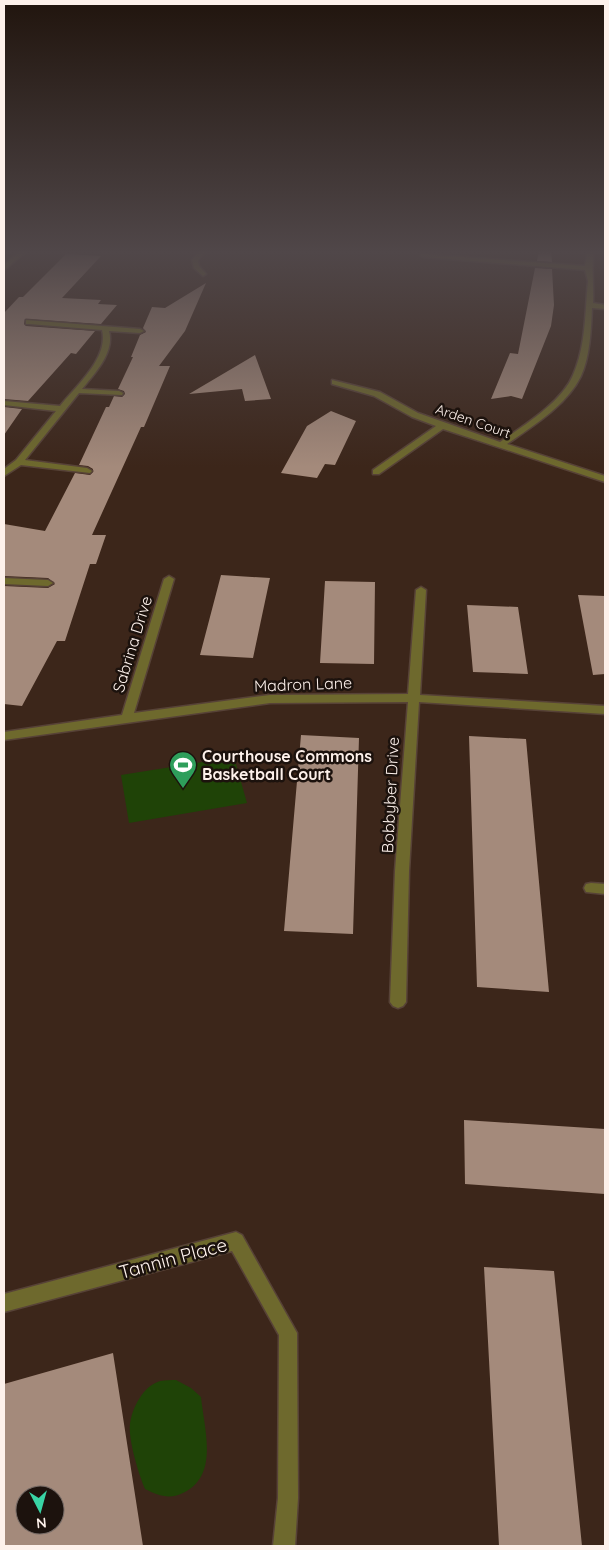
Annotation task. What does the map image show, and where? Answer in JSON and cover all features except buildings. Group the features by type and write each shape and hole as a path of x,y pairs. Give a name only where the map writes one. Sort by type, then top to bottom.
{"street":[{"path":"34,322 140,331"},
{"path":"501,445 566,392 576,377 582,361 586,322"},
{"path":"4,472 19,462 98,364 108,340 105,329"},
{"name":"Arden Court","path":"335,382 377,394 415,415 442,426 605,479"},
{"path":"78,391 120,393"},
{"path":"4,403 63,409"},
{"path":"376,472 442,426"},
{"path":"19,462 87,471"},
{"name":"Sabrina Drive","path":"127,718 169,579"},
{"path":"4,581 48,583"},
{"name":"Bobbyber Drive","path":"398,1002 402,871 412,698 421,590"},
{"name":"Madron Lane","path":"4,736 270,699 412,698 605,710"},
{"path":"591,888 605,888"},
{"name":"Tannin Place","path":"4,1303 236,1241 288,1333 288,1498 284,1546"}],"green space":[{"name":"Courthouse Commons Basketball Court","path":"234,757 247,803 129,823 121,775"},
{"path":"176,1380 191,1388 201,1397 207,1449 206,1462 196,1484 180,1494 165,1496 145,1489 132,1448 130,1424 139,1398 148,1388 160,1381"}],"place":[{"name":"Courthouse Commons Basketball Court","path":"183,789"}]}
